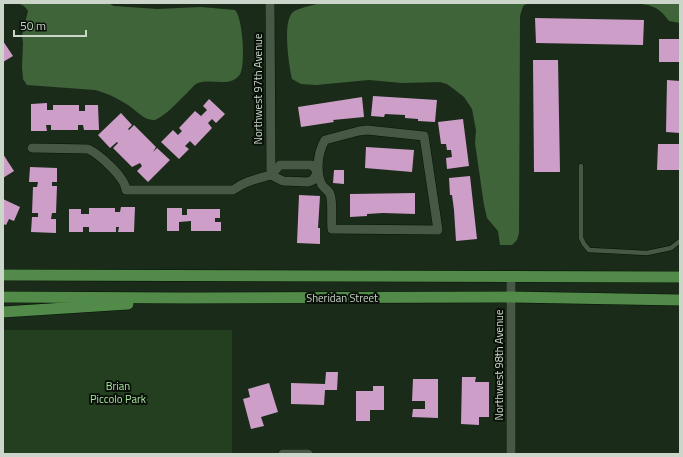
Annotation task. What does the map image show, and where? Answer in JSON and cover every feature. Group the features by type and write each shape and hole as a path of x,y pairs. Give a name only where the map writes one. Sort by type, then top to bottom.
{"main road":[{"name":"Sheridan Street","path":"3,275 680,277"},
{"name":"Sheridan Street","path":"3,297 510,297 680,300"},
{"path":"3,312 101,306 186,298"}],"street":[{"name":"Northwest 97th Avenue","path":"270,3 271,175"},
{"path":"32,148 88,148 96,152 122,179 126,185 126,190 233,190 250,180 271,175 280,165 312,165 318,172 322,184 330,194 332,229 438,230 424,136 367,130 359,131 325,140 322,144 318,172 313,180 308,182 283,181 271,175"},
{"name":"Northwest 98th Avenue","path":"510,276 511,454"},
{"path":"283,454 308,454"}],"lane":[{"path":"581,166 581,238 589,250 647,253 671,248 680,241"}],"green space":[{"name":"Brian Piccolo Park","path":"3,330 232,330 232,454 3,454"}],"shaded area":[{"path":"14,3 108,3 114,6 157,9 201,7 235,10 240,22 242,40 243,59 241,72 236,79 231,81 200,82 196,84 168,111 155,120 147,119 120,100 95,90 27,85 23,79 22,36 28,11 23,6"},
{"path":"320,3 528,3 523,6 520,16 519,233 517,240 512,245 500,245 498,231 487,218 475,143 476,130 472,109 464,97 455,90 447,84 440,82 402,83 369,80 316,85 301,84 292,79 287,44 288,24 290,17 295,11"},
{"path":"629,3 680,3 680,23 669,21 661,12 652,6"}],"building":[{"path":"535,18 644,20 643,45 536,43"},
{"path":"659,39 680,39 680,62 659,62"},
{"path":"3,41 13,56 3,62"},
{"path":"533,60 558,60 560,172 534,172"},
{"path":"667,80 680,81 680,133 666,132"},
{"path":"373,96 437,100 435,122 418,121 418,119 405,118 405,115 385,114 384,117 371,116"},
{"path":"362,97 364,117 333,120 334,122 301,127 298,107"},
{"path":"209,99 225,114 216,123 212,119 208,123 212,128 195,146 190,141 185,146 189,149 179,159 161,142 173,130 178,135 182,131 179,128 195,111 201,116 207,110 203,106"},
{"path":"47,103 47,110 53,110 53,105 79,105 79,111 85,111 85,105 98,105 99,130 84,130 83,125 78,125 78,130 51,130 51,125 46,125 47,131 31,131 31,104"},
{"path":"121,113 132,125 128,129 129,130 134,125 156,147 153,152 157,148 170,160 148,182 137,171 142,166 140,163 132,167 113,148 118,143 117,142 110,148 98,135"},
{"path":"463,119 469,166 447,169 446,158 452,157 451,150 447,150 446,144 441,144 438,122"},
{"path":"658,144 680,144 680,170 657,170"},
{"path":"366,147 414,150 412,172 365,168"},
{"path":"3,154 14,171 3,178"},
{"path":"30,167 57,168 57,182 52,182 52,186 57,186 56,213 52,213 51,219 56,219 56,233 31,232 32,217 38,217 38,213 32,213 33,187 37,187 38,182 29,182"},
{"path":"334,170 344,170 344,184 333,183"},
{"path":"470,176 477,239 456,241 454,210 452,195 450,195 449,178"},
{"path":"415,193 415,214 383,213 350,217 350,194"},
{"path":"299,195 320,196 318,228 320,228 320,244 297,243"},
{"path":"3,199 20,207 14,221 9,219 6,225 3,224"},
{"path":"121,207 135,207 134,232 118,232 119,227 116,227 116,232 89,232 89,227 83,227 83,232 69,232 69,209 81,209 81,214 89,214 89,208 115,208 115,212 120,212"},
{"path":"167,208 182,208 182,215 187,215 187,209 220,209 220,218 215,218 215,222 221,222 221,231 191,231 191,221 179,222 179,231 167,231"},
{"path":"326,372 338,372 337,390 325,390 324,405 291,404 291,383 325,384"},
{"path":"462,377 476,377 475,382 489,382 489,417 479,417 479,425 461,424"},
{"path":"413,379 438,379 438,418 412,417 413,409 425,409 425,401 412,401"},
{"path":"269,383 278,412 261,417 264,426 251,429 243,399 250,397 248,389"},
{"path":"373,386 384,386 384,410 370,410 370,421 356,421 356,391 373,391"}]}
